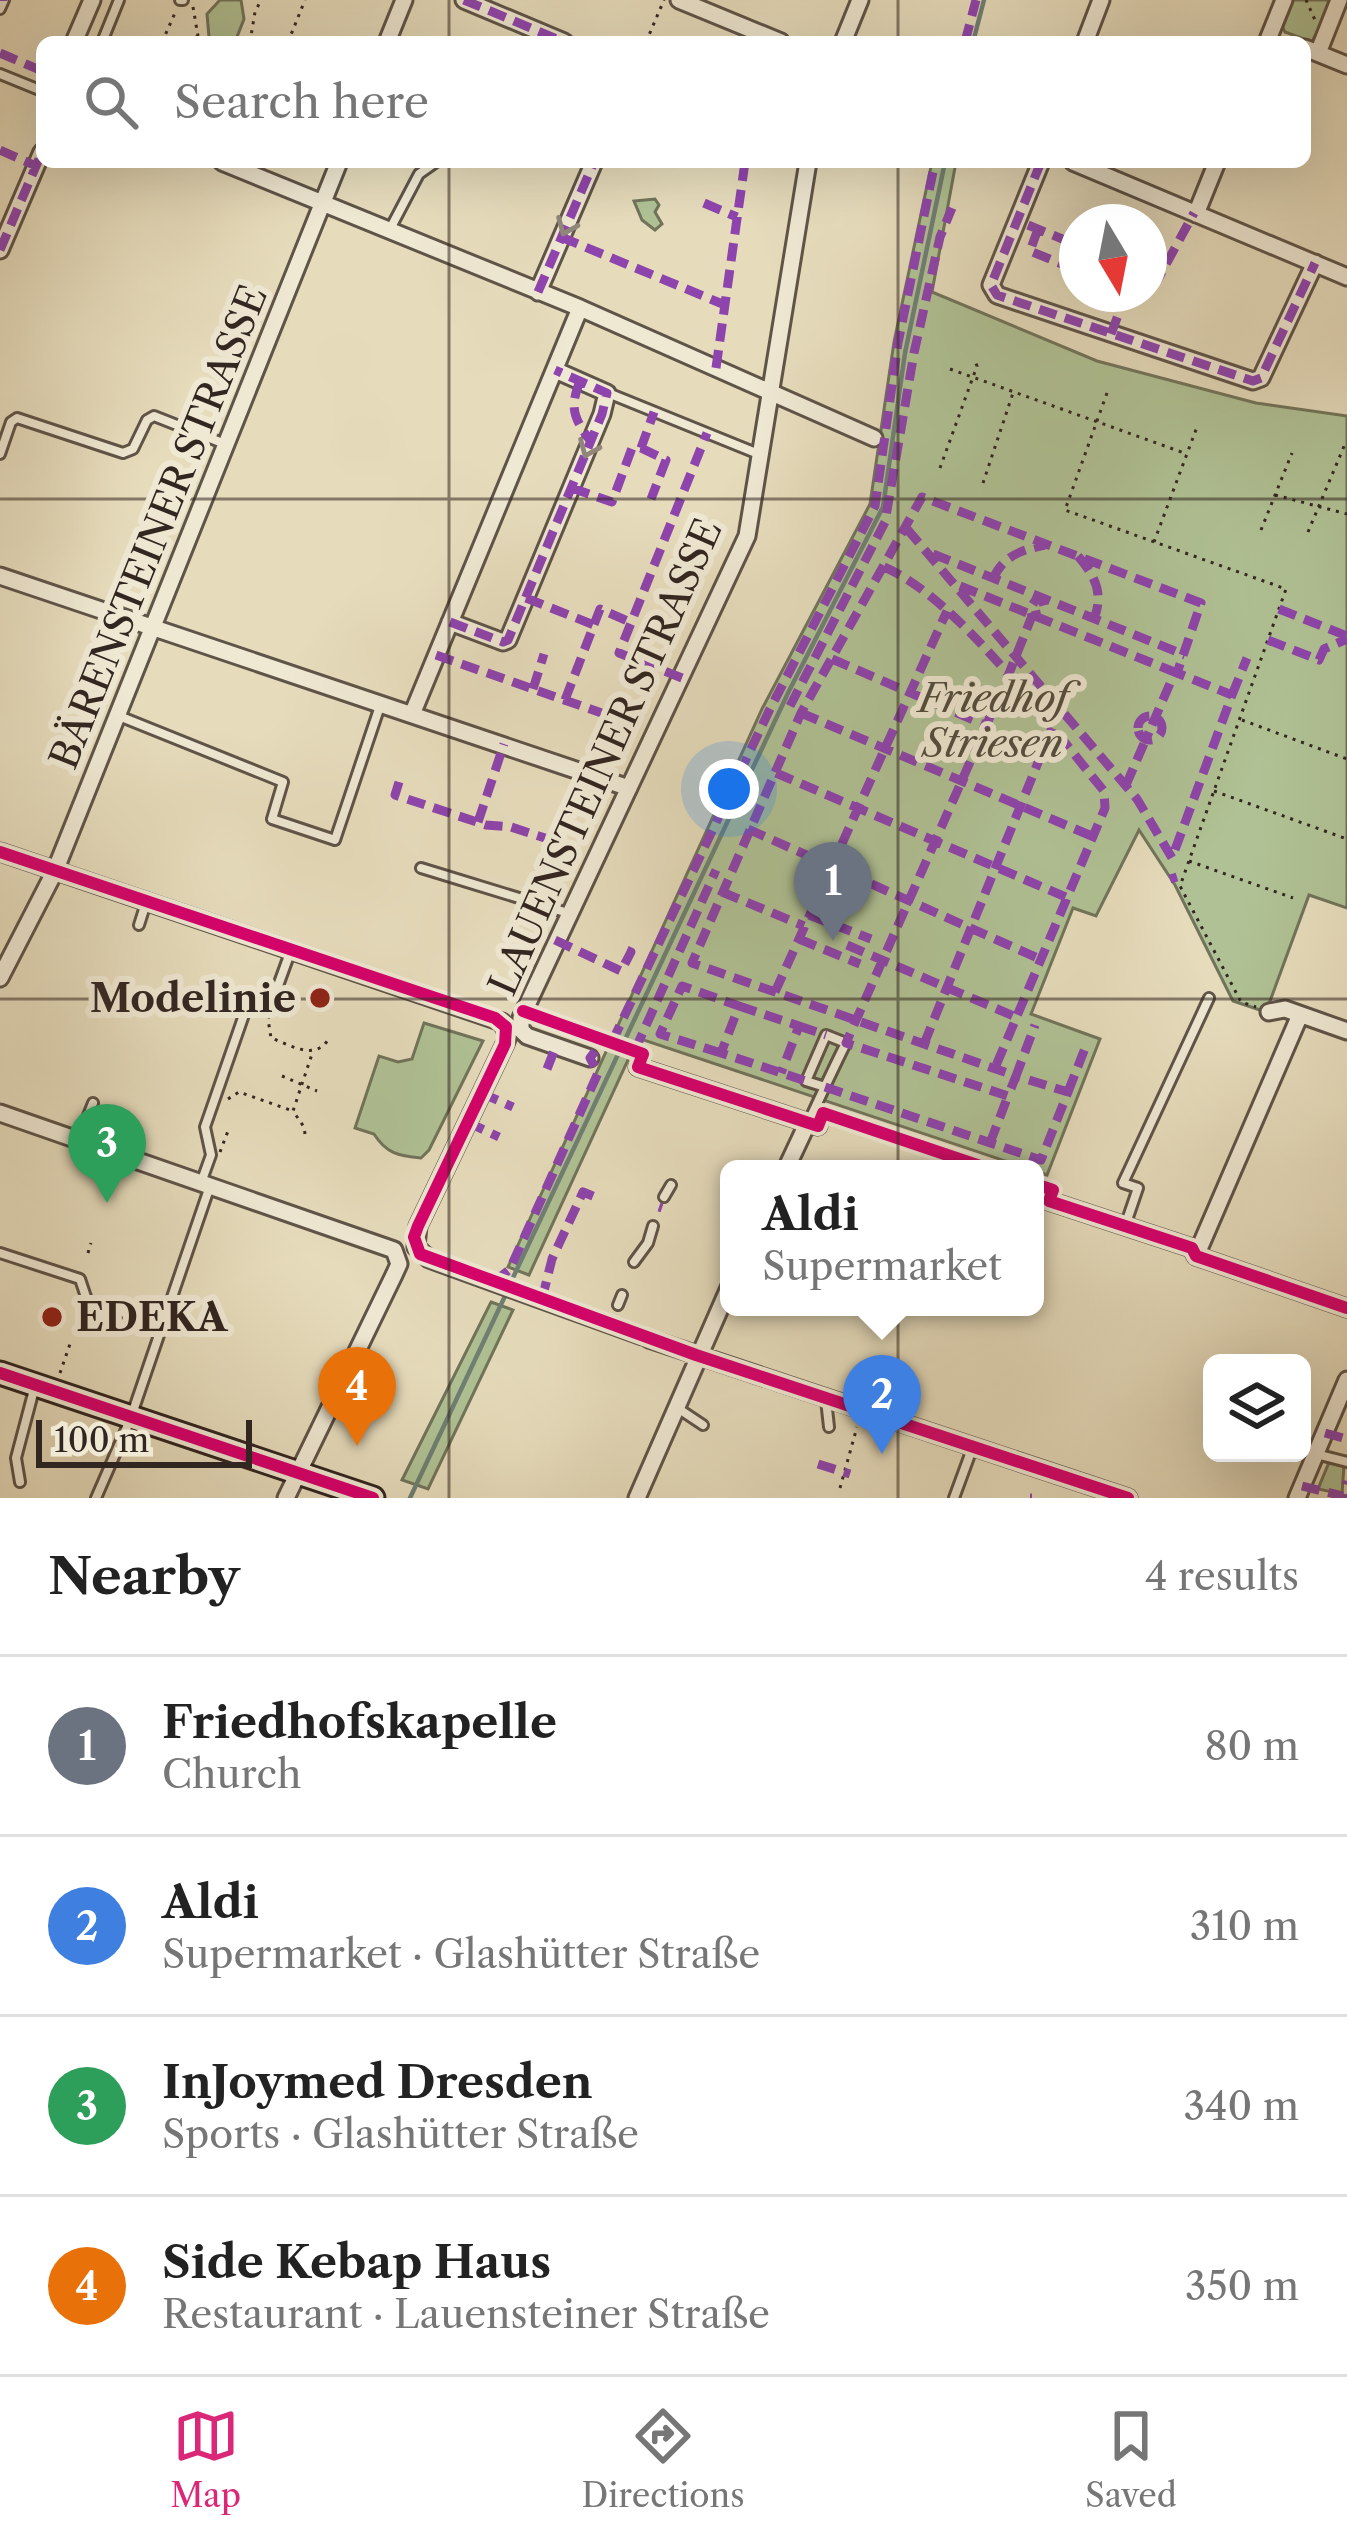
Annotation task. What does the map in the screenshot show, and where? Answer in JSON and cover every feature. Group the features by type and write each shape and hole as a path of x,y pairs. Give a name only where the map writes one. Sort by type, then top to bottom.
{"main road":[{"path":"0,1373 373,1498"}],"street":[{"path":"77,36 92,0"},
{"path":"389,36 404,0"},
{"path":"464,0 550,36"},
{"path":"679,0 766,36"},
{"path":"845,36 860,0"},
{"path":"1087,36 1101,0"},
{"path":"1270,36 1284,0"},
{"path":"1340,0 1326,33 1311,50 1347,65"},
{"path":"0,250 36,166"},
{"path":"236,168 580,308 874,438"},
{"name":"BÄRENSTEINER STRASSE","path":"0,978 55,871 337,168"},
{"path":"538,292 591,168"},
{"name":"LAUENSTEINER STRASSE","path":"696,1355 429,1259 416,1247 418,1226 747,536 807,168"},
{"path":"1039,168 991,285 997,295 1253,381 1261,378 1315,263"},
{"path":"1087,168 1347,277"},
{"path":"1196,214 1215,168"},
{"path":"413,712 580,308"},
{"path":"450,622 508,640 607,393 555,370"},
{"path":"0,576 629,788"},
{"path":"0,852 495,1018 527,1036 590,1058"},
{"path":"1269,1012 1285,1009 1347,1030"},
{"path":"1196,1256 1300,1015"},
{"path":"638,1066 817,1125 792,1160"},
{"path":"0,1113 384,1244 398,1256 394,1275 286,1498"},
{"path":"1049,1201 1192,1248 1196,1256 1347,1308"},
{"path":"637,1498 720,1306"},
{"path":"696,1355 1129,1498"},
{"path":"1297,1498 1347,1382"}],"lane":[{"path":"0,10 4,0"},
{"path":"104,36 119,0"},
{"path":"0,74 36,89"},
{"path":"388,232 419,174 428,168"},
{"path":"607,393 760,455"},
{"path":"0,454 11,422 17,418 123,453 133,449 147,420 154,416 228,446"},
{"path":"119,716 284,782 272,819 334,840 381,702"},
{"path":"422,868 568,913"},
{"path":"139,925 146,902"},
{"path":"96,1498 163,1326 206,1183 212,1147 206,1127 246,1009 275,994 291,950"},
{"path":"1125,1226 1138,1188 1123,1183 1210,998"},
{"path":"817,1125 825,1088 846,1043 826,1035 806,1081 825,1088"},
{"path":"78,1140 93,1103"},
{"path":"664,1197 670,1185"},
{"path":"634,1262 653,1226"},
{"path":"0,1253 80,1280 88,1300 163,1326"},
{"path":"20,1482 16,1458 45,1388"},
{"path":"826,1399 830,1427"},
{"path":"675,1406 703,1425"},
{"path":"954,1498 973,1447"},
{"path":"1316,1454 1347,1462"}],"path":[{"path":"184,0 198,36"},
{"path":"166,36 184,0"},
{"path":"251,36 261,0"},
{"path":"290,36 305,0"},
{"path":"649,36 664,0"},
{"path":"1306,0 1326,33"},
{"path":"940,468 974,359"},
{"path":"950,369 1187,454"},
{"path":"983,483 1014,392"},
{"path":"1107,393 1065,510 1286,589 1180,878 1241,1002 1269,1012"},
{"path":"1154,542 1197,427"},
{"path":"1308,532 1345,444"},
{"path":"1261,530 1292,453"},
{"path":"1275,495 1347,514"},
{"path":"1240,719 1347,759"},
{"path":"1214,790 1347,839"},
{"path":"1189,861 1293,898"},
{"path":"275,994 268,1019 271,1038 313,1052 328,1040"},
{"path":"293,1111 313,1052"},
{"path":"282,1076 317,1091"},
{"path":"222,1102 239,1092 293,1111 305,1134"},
{"path":"215,1140 218,1152 223,1150 228,1131"},
{"path":"88,1253 91,1243"},
{"path":"45,1388 71,1340"},
{"path":"840,1488 862,1411"}],"green space":[{"path":"220,0 241,0 244,19 237,36 209,36 207,14"},
{"path":"1292,0 1333,0 1312,42 1311,36 1296,36 1282,26"},
{"name":"Friedhof Striesen","path":"931,168 955,168 932,292 1097,361 1256,403 1347,416 1347,908 1309,895 1266,1012 1233,1001 1175,885 1139,830 1096,916 1073,908 1031,1014 1100,1039 1047,1175 1044,1160 1002,1160 638,1038 529,1275 508,1267 762,709 870,504 894,342"},
{"path":"655,199 662,224 655,230 642,220 634,201"},
{"path":"424,1023 483,1041 421,1158 393,1152 374,1134 355,1128 379,1056 398,1062 412,1059"},
{"path":"491,1302 513,1310 428,1489 402,1480"},
{"path":"1330,1460 1344,1465 1342,1494 1318,1489"}],"waterway":[{"path":"975,36 984,0"},
{"path":"510,1284 789,691 883,507 905,353 944,168"},
{"path":"410,1498 506,1294"}],"tram line":[{"path":"0,1369 382,1498"}],"marked path":[{"path":"464,0 550,36"},
{"path":"967,36 976,0"},
{"path":"0,53 36,68"},
{"path":"0,150 36,166"},
{"path":"0,250 36,166"},
{"path":"538,292 591,168"},
{"path":"716,368 744,168"},
{"path":"612,1042 769,711 875,506 898,343 934,168"},
{"path":"1039,168 991,285 997,295 1253,381 1261,378 1315,263"},
{"path":"704,203 737,217"},
{"path":"790,706 885,522 914,353 940,237 952,208"},
{"path":"1167,262 1194,213"},
{"path":"1028,225 1059,238"},
{"path":"1038,229 1030,251 1059,263"},
{"path":"561,237 725,305"},
{"path":"1111,334 1119,312"},
{"path":"450,622 508,640 607,393 555,370"},
{"path":"580,381 575,413 591,442"},
{"path":"572,488 612,502 632,448 641,448 654,412"},
{"path":"682,678 619,653 707,433"},
{"path":"641,448 666,460 651,499"},
{"path":"907,529 1137,799 1172,858 1232,695 1177,673 1201,603 922,497 801,713 692,963 1016,1076 1035,1025"},
{"path":"993,579 1014,555 1045,545"},
{"path":"933,554 1185,655"},
{"path":"1078,556 1096,585 1094,619"},
{"path":"884,567 912,583 972,634 1104,791 1105,808 995,1068"},
{"path":"960,586 1177,673"},
{"path":"526,598 594,625"},
{"path":"825,1087 1041,1160 1068,1092 1016,1076 1008,1096 846,1043 1008,676 1032,616 1030,609 1042,599 1041,614 1032,616"},
{"path":"565,700 600,609 632,623"},
{"path":"1279,609 1347,636"},
{"path":"775,992 947,611"},
{"path":"1268,640 1319,660 1324,649 1347,639"},
{"path":"533,689 544,654"},
{"path":"436,655 610,716 620,695"},
{"path":"1232,695 1247,658"},
{"path":"832,659 985,725"},
{"path":"1152,725 1175,672"},
{"path":"801,713 1094,837"},
{"path":"1150,716 1162,728 1150,740 1138,728 1150,716"},
{"path":"924,1044 1052,728"},
{"path":"1126,785 1149,732"},
{"path":"478,822 504,744"},
{"path":"776,773 1068,898"},
{"path":"399,782 395,795 486,825 545,838"},
{"path":"748,829 1042,960"},
{"path":"635,1050 716,870"},
{"path":"1170,879 1177,877"},
{"path":"722,892 804,926"},
{"path":"809,915 871,939"},
{"path":"799,939 860,964"},
{"path":"555,940 621,971 631,952 622,948"},
{"path":"847,945 1016,1017"},
{"path":"721,1053 660,1034 682,986 739,1006 721,1053 806,1081"},
{"path":"739,1006 799,1026 781,1073"},
{"path":"799,1026 826,1035"},
{"path":"494,1282 510,1269 598,1073 590,1058 604,1039"},
{"path":"1068,1092 1087,1043"},
{"path":"547,1069 556,1046"},
{"path":"481,1093 513,1107"},
{"path":"990,1143 1008,1096"},
{"path":"467,1122 499,1137"},
{"path":"542,1299 552,1259 583,1192 595,1197"},
{"path":"1325,1433 1347,1439"},
{"path":"818,1464 850,1474"},
{"path":"1302,1486 1343,1496 1347,1481"}],"cycle path":[{"path":"0,852 495,1018 506,1027"},
{"path":"523,1011 643,1054 638,1067 818,1126 823,1113 962,1160"},
{"path":"506,1027 505,1044 418,1226 414,1237 420,1254 696,1355 1128,1498"},
{"path":"1044,1187 1053,1190 1049,1201 1192,1248 1196,1256 1347,1308"},
{"path":"0,1373 373,1498"}],"place":[{"name":"Friedhofskapelle","path":"833,941"},
{"name":"Modelinie","path":"320,998"},
{"name":"InJoymed Dresden","path":"107,1203"},
{"name":"EDEKA","path":"52,1317"},
{"name":"Side Kebap Haus","path":"357,1446"},
{"name":"Aldi","path":"882,1454"}]}
